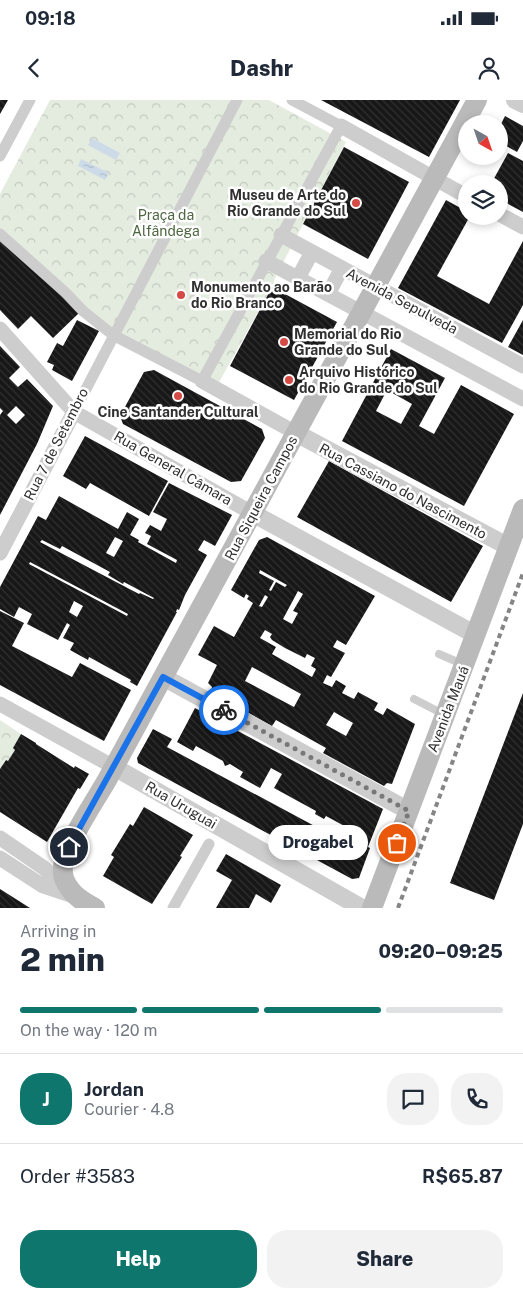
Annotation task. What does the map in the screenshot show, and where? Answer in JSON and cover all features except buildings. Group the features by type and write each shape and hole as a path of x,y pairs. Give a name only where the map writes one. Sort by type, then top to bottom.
{"main road":[{"name":"Rua Siqueira Campos","path":"76,897 65,881 62,870 69,847 477,100"},
{"name":"Avenida Mauá","path":"372,908 523,509"},
{"path":"76,897 95,908"}],"street":[{"path":"0,156 30,100"},
{"path":"0,234 66,293 83,311 113,335 237,100"},
{"path":"292,100 458,192"},
{"path":"515,100 523,104"},
{"path":"202,381 340,126"},
{"path":"508,219 523,227"},
{"name":"Avenida Sepulveda","path":"280,235 523,366"},
{"path":"298,278 312,252"},
{"name":"Avenida Sepulveda","path":"266,261 523,399"},
{"path":"328,294 342,268"},
{"name":"Rua General Câmara","path":"0,329 74,412 252,513 476,635"},
{"name":"Rua Cassiano do Nascimento","path":"113,335 509,547"},
{"name":"Rua 7 de Setembro","path":"0,553 113,335"},
{"path":"163,677 409,811"},
{"name":"Rua Uruguai","path":"0,704 362,908"},
{"path":"0,838 44,868 76,897"},
{"path":"172,908 209,844"},
{"path":"0,858 43,886 76,897"}],"lane":[{"path":"439,654 464,665"},
{"path":"414,699 445,716"}],"green space":[{"name":"Praça da Alfândega","path":"50,100 269,100 346,142 272,287 218,384 113,335 0,240 0,194"},
{"path":"0,720 21,734 13,748 15,750 8,761 5,760 0,769"}],"water":[{"path":"92,138 120,153 116,160 88,145"},
{"path":"81,159 109,173 105,180 78,166"}],"railway":[{"path":"398,908 523,573"}],"way so far":[{"path":"224,710 409,811 397,843"}],"place":[{"name":"Museu de Arte do Rio Grande do Sul","path":"356,203"},
{"name":"Monumento ao Barão do Rio Branco","path":"181,295"},
{"name":"Memorial do Rio Grande do Sul","path":"284,342"},
{"name":"Arquivo Histórico do Rio Grande do Sul","path":"289,380"},
{"name":"Cine Santander Cultural","path":"178,396"},
{"name":"Drogabel","path":"397,843"}],"route":[{"path":"69,847 163,677 224,710"}]}
